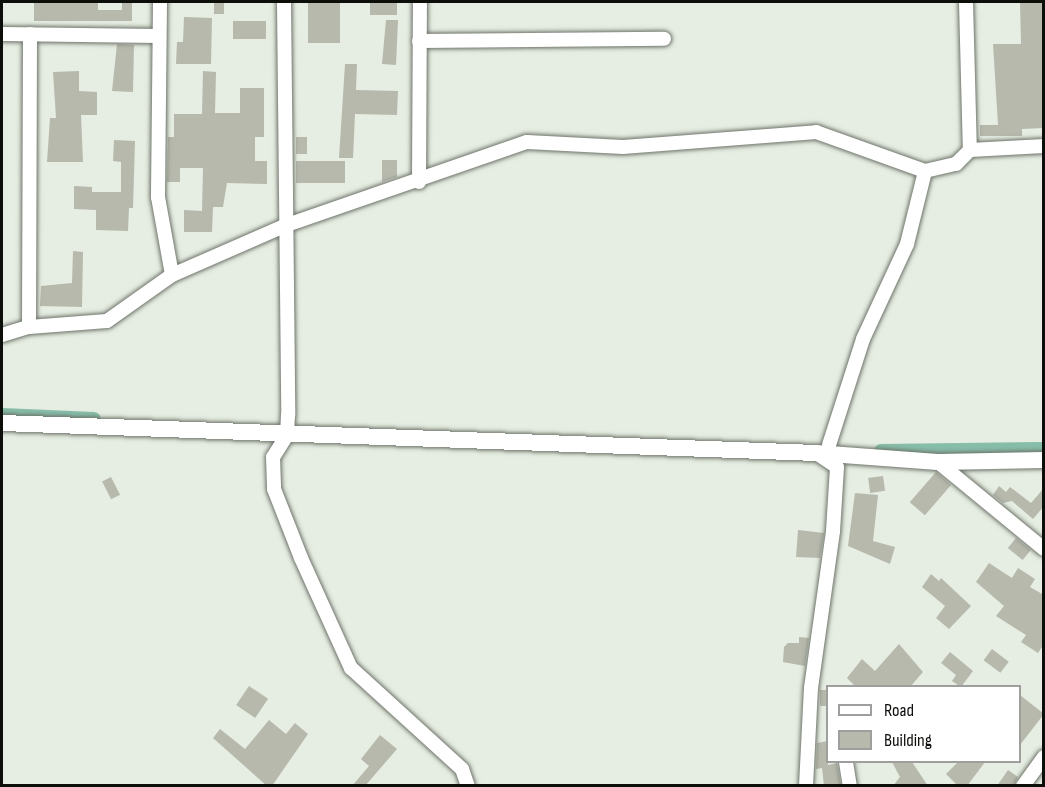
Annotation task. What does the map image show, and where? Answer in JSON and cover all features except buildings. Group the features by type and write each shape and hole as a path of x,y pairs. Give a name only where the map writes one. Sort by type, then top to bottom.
{"street":[{"path":"160,2 158,197 172,274"},
{"path":"284,2 284,226 288,415 287,435 273,457 274,489 301,558 351,668 462,769 468,786"},
{"path":"419,182 420,2"},
{"path":"966,2 970,150"},
{"path":"2,34 159,36"},
{"path":"29,327 30,34"},
{"path":"419,40 664,39"},
{"path":"2,335 29,327 107,321 172,274 284,226 419,182 527,142 622,147 816,132 925,171 957,164 970,150 1044,146"},
{"path":"823,449 863,339 907,244 925,171"},
{"path":"2,423 287,435 823,449 938,462 1044,460"},
{"path":"806,786 811,688 833,531 837,467 823,449"},
{"path":"938,462 1044,549"},
{"path":"1023,786 1044,757"},
{"path":"846,763 849,786"}],"waterway":[{"path":"2,415 94,419"},
{"path":"881,451 1044,449"}]}
